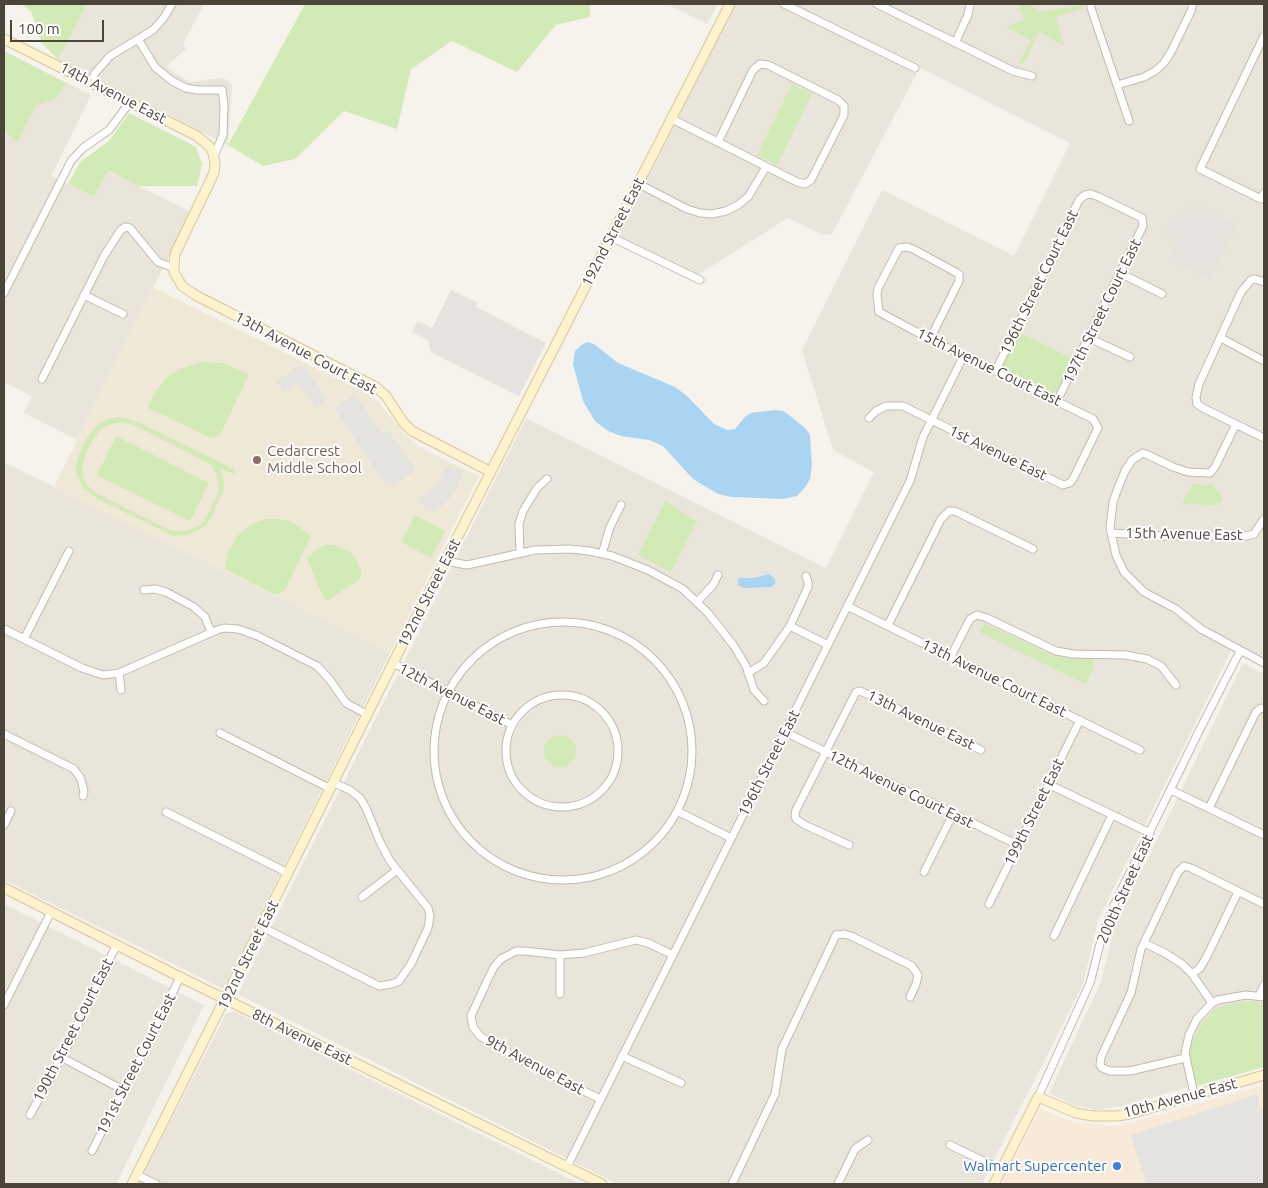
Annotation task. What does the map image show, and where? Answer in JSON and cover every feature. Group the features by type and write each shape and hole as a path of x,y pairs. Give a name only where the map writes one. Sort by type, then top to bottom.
{"street":[{"path":"91,82 110,56 148,34 158,25 172,4"},
{"name":"192nd Street East","path":"132,1184 393,664 730,4"},
{"path":"784,4 915,68"},
{"path":"877,4 1013,71 1032,76"},
{"path":"955,43 968,15 970,4"},
{"path":"1091,4 1129,121"},
{"path":"1117,85 1144,77 1164,63 1193,4"},
{"path":"1263,196 1200,169 1264,36"},
{"name":"14th Avenue East","path":"4,39 197,136 208,144 214,156"},
{"path":"138,39 155,67 172,81 186,88 197,90 222,90 224,105 223,135 214,156 215,168 212,179 177,249 174,268"},
{"path":"672,119 797,182 805,184 811,180 844,115 844,106 838,100 768,65 760,64 753,70 718,142"},
{"path":"4,293 71,162 79,152 109,130 130,102"},
{"path":"639,184 687,209 712,214 726,211 748,197 766,166"},
{"name":"196th Street Court East","path":"996,370 1079,200 1091,194 1142,218 1143,221"},
{"name":"197th Street Court East","path":"1057,401 1141,232 1143,221"},
{"name":"13th Avenue Court East","path":"84,295 113,240 120,231 128,227 158,262 174,268 180,282 190,292 376,387 386,396 412,432 491,472"},
{"path":"611,237 700,280"},
{"name":"15th Avenue Court East","path":"930,339 959,281 958,274 913,249 902,247 897,251 878,288 878,311 930,339 1093,419 1098,428 1097,433 1073,479 1066,485"},
{"path":"1120,273 1162,294"},
{"path":"1264,282 1255,279 1248,283 1242,292 1198,384 1196,397 1197,404 1200,406 1264,438"},
{"path":"42,379 84,295 123,314"},
{"path":"1089,338 1130,357"},
{"path":"1221,338 1262,360"},
{"name":"196th Street East","path":"567,1167 910,481 923,437 964,355"},
{"path":"869,418 881,408 894,405 903,406 931,420"},
{"name":"1st Avenue East","path":"931,420 1066,485"},
{"path":"1236,424 1215,467 1210,473 1202,474 1180,470 1143,453 1132,460 1113,502 1110,533 1116,555 1124,572 1131,581 1152,598 1176,609 1201,629 1264,663"},
{"path":"520,553 519,530 523,511 536,488 546,479"},
{"path":"602,554 610,527 621,505"},
{"path":"888,626 941,519 949,511 959,513 1033,549"},
{"name":"15th Avenue East","path":"1110,533 1160,536 1246,536 1256,532 1264,519"},
{"path":"446,561 467,565 520,553 552,549 589,551 631,562 683,589 698,602 734,646 748,673 754,690 764,701"},
{"path":"24,639 69,551"},
{"path":"698,602 713,585 718,575"},
{"path":"748,673 764,663 790,626 808,587 806,576"},
{"path":"144,590 155,589 166,592 194,607 205,617 212,632"},
{"name":"13th Avenue Court East","path":"847,606 1140,750"},
{"path":"951,656 973,616 987,618 1056,651 1073,654 1126,655 1147,659 1161,666 1176,685"},
{"path":"547,622 578,622 623,636 660,665 677,690 686,712 691,735 691,767 684,797 669,824 650,847 625,864 598,876 553,880 524,874 503,866 484,854 463,833 454,821 441,794 434,765 434,742 438,720 448,692 466,666 477,655 502,637 524,628 547,622"},
{"path":"790,626 828,645"},
{"path":"4,629 103,675 119,672 224,628 243,630 311,663 324,672 346,703 368,715"},
{"name":"200th Street East","path":"994,1184 1038,1097 1090,982 1101,940 1115,903 1240,651"},
{"name":"12th Avenue East","path":"393,664 512,724"},
{"path":"119,672 121,690"},
{"name":"13th Avenue East","path":"825,751 853,695 860,691 981,750"},
{"path":"562,694 580,697 602,711 608,718 615,734 618,751 615,769 607,784 594,797 578,804 561,807 543,804 528,796 516,783 508,767 506,741 512,724 522,710 537,700 562,694"},
{"path":"1209,808 1256,712 1263,709"},
{"name":"199th Street East","path":"989,904 1080,720"},
{"name":"12th Avenue Court East","path":"785,732 1018,845"},
{"path":"220,733 332,786 350,790 360,798 380,842 397,870 424,902 430,913 426,933 404,976 399,981 384,986 374,983 262,927"},
{"path":"4,734 74,769 81,779 83,796"},
{"path":"825,751 796,810 796,819 805,825 850,845"},
{"path":"1048,784 1150,833"},
{"path":"1172,790 1264,835"},
{"path":"4,826 11,811"},
{"path":"677,811 731,838"},
{"path":"166,812 288,873"},
{"path":"924,872 953,814"},
{"path":"1054,936 1112,815"},
{"path":"1185,1058 1170,1060 1130,1071 1110,1071 1101,1067 1101,1058 1131,993 1138,960 1144,943 1178,872 1184,866 1191,868 1264,904"},
{"path":"362,897 397,870"},
{"name":"8th Avenue East","path":"4,888 116,946 602,1184"},
{"path":"1192,974 1200,968 1207,956 1238,892"},
{"path":"4,1005 51,912"},
{"path":"732,1184 775,1094 782,1049 833,940 838,934 851,936 912,966 918,975 910,997"},
{"path":"560,994 560,955 584,953 636,940 648,943 672,955"},
{"path":"1144,943 1182,964 1192,974 1212,1002"},
{"name":"190th Street Court East","path":"30,1115 116,946"},
{"name":"9th Avenue East","path":"560,955 524,950 512,952 501,958 494,967 475,1006 471,1016 473,1027 487,1041 600,1099"},
{"name":"191st Street Court East","path":"92,1151 152,1038 180,977"},
{"path":"1194,1094 1185,1058 1189,1035 1197,1019 1212,1002 1236,996 1262,997 1264,985"},
{"path":"622,1056 681,1083"},
{"path":"61,1057 123,1090"},
{"name":"10th Avenue East","path":"1038,1097 1076,1113 1104,1116 1130,1114 1264,1075"},
{"path":"838,1184 856,1149 868,1140"},
{"path":"950,1145 1002,1170"},
{"path":"137,1175 156,1184"}],"shaded area":[{"path":"87,4 204,4 183,44 186,49 166,67 189,82 224,78 232,85 228,145 58,60"},
{"path":"667,4 718,4 707,24"},
{"path":"735,4 776,4 917,73 832,234 823,235 788,218 696,276 625,240 619,235"},
{"path":"793,4 1264,4 1264,659 1234,645 1098,920 1083,984 982,1184 618,1184 238,994 526,418 826,568 874,472 833,450 802,350 882,190 1014,256 1070,143","holes":["1177,239 1210,278 1168,258"]},
{"path":"4,51 91,95 51,176 94,197 107,170 191,212 77,440 24,413 32,396 4,382"},
{"path":"1195,205 1236,225 1210,279 1168,258 1176,239 1163,233 1166,227"},
{"name":"Cedarcrest Middle School","path":"153,287 368,394 377,400 406,436 419,447 479,476 390,653 54,487"},
{"path":"451,290 478,303 476,307 546,343 519,396 431,352 428,340 412,332 418,321 432,328"},
{"path":"300,365 303,369 305,367 327,400 315,408 298,383 283,392 276,381"},
{"path":"355,394 382,434 388,430 416,470 393,485 390,481 385,484 334,408"},
{"path":"4,462 390,653 223,989 4,880"},
{"path":"448,465 464,472 456,489 440,508 433,512 430,508 426,510 417,499 432,489"},
{"path":"1243,663 1264,674 1264,1066 1118,1107 1095,1110 1071,1104 1049,1093 1101,982 1114,928"},
{"path":"4,904 204,1005 116,1184 4,1184"},
{"path":"234,1011 580,1184 138,1184 226,1014"},
{"path":"1264,1085 1264,1184 1002,1184 1040,1109 1073,1122 1111,1126 1127,1124"},
{"path":"1258,1094 1260,1109 1264,1110 1264,1184 1146,1184 1131,1135"}],"green space":[{"path":"21,4 87,4 58,60 42,43 31,11"},
{"path":"305,4 590,4 590,17 556,25 517,72 452,41 411,69 397,129 344,111 295,159 263,166 228,145"},
{"path":"1018,4 1030,4 1038,12 1084,5 1084,8 1056,17 1064,45 1039,32 1025,62 1018,65 1031,40 1005,27 1024,20"},
{"path":"4,51 66,83 56,99 36,105 17,143 4,129"},
{"path":"792,84 812,94 777,165 757,155"},
{"path":"129,113 196,147 202,164 197,186 138,186 108,170 94,197 68,184 80,162 109,141"},
{"path":"1018,332 1073,359 1058,391 1048,394 1001,369"},
{"path":"201,362 223,363 249,374 220,435 211,438 148,408 155,392 168,376 180,369"},
{"path":"120,417 137,422 236,470 234,474 221,469 224,482 223,492 211,518 204,527 188,535 173,536 98,499 84,489 77,475 76,466 79,454 92,431 100,423 110,418","holes":["120,422 134,425 212,466 218,479 218,493 209,513 200,525 187,531 169,530 97,494 87,485 83,477 82,468 86,453 93,439 103,427"]},
{"path":"116,436 209,483 190,521 97,475"},
{"path":"1193,483 1205,486 1212,483 1222,497 1222,503 1217,503 1216,505 1182,504"},
{"path":"666,500 697,521 671,572 638,555"},
{"path":"415,515 445,531 431,558 401,542"},
{"path":"267,519 281,519 294,523 311,536 285,590 279,594 274,594 225,569 228,551 238,535 254,523"},
{"path":"324,545 334,545 350,552 357,561 361,572 361,578 329,600 324,599 307,558"},
{"path":"984,623 1045,652 1063,658 1093,659 1093,669 1085,684 979,632"},
{"path":"560,735 572,739 576,751 572,763 560,767 548,763 544,751 548,739"},
{"path":"1250,1001 1264,1004 1264,1067 1197,1086 1188,1059 1190,1047 1197,1032 1216,1008"}],"water":[{"path":"587,342 594,344 618,363 675,387 687,396 714,424 727,430 735,429 751,413 783,411 806,429 810,435 812,465 810,479 806,486 797,496 783,499 732,497 718,494 693,479 663,446 649,440 621,436 608,431 595,421 583,401 573,364 575,351"},
{"path":"769,574 775,579 775,584 771,587 744,588 738,585 738,579 755,578"}],"place":[{"name":"Cedarcrest Middle School","path":"257,460"},
{"name":"Walmart Supercenter","path":"1117,1166"}]}
